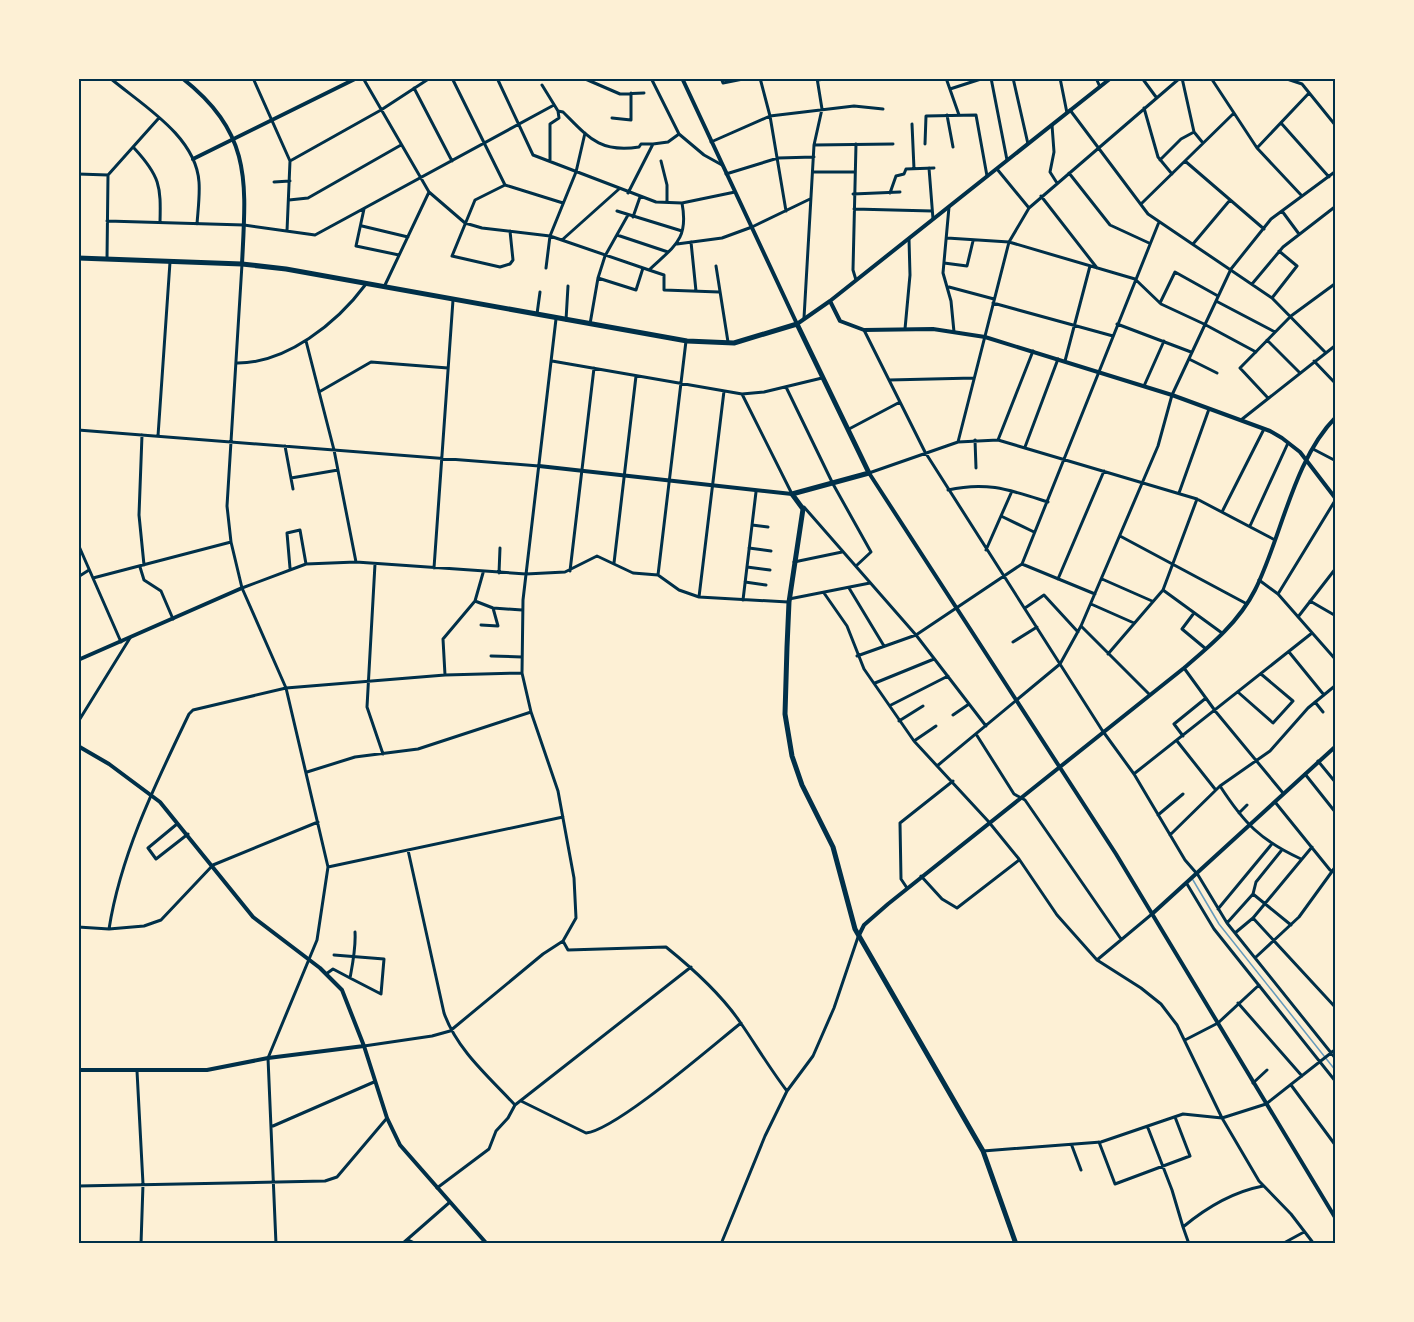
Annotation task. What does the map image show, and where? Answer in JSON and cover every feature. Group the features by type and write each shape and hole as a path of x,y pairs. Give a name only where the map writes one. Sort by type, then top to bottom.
{"main road":[{"path":"79,258 242,264 453,298 556,319 687,341 728,343 797,324 869,473 792,494 803,506 789,601 785,714 792,756 802,785 833,847 845,901 859,936 983,1151 1016,1244"}],"street":[{"path":"110,78 182,140 193,159 199,181 197,224"},
{"path":"183,78 215,108 235,140 244,174 244,225 227,506 231,542 242,588 286,688 308,772 328,867 319,930 310,961 268,1058 273,1126 276,1244"},
{"path":"253,78 290,161 287,231"},
{"path":"193,159 272,122 357,78"},
{"path":"363,78 429,192 465,224 550,236 664,275 664,290 719,292"},
{"path":"290,161 381,110 430,78"},
{"path":"452,78 505,185"},
{"path":"497,78 533,155 628,193 667,202 682,203 735,192"},
{"path":"583,78 620,94 644,93"},
{"path":"651,78 679,134 722,165"},
{"path":"681,78 797,324 830,302 1111,78"},
{"path":"721,78 723,83 747,78"},
{"path":"760,78 770,116 786,211"},
{"path":"804,320 814,145 822,109 818,79 830,78"},
{"path":"946,78 959,115"},
{"path":"950,89 984,78"},
{"path":"992,78 1008,160"},
{"path":"1013,78 1028,144"},
{"path":"1060,78 1068,112 1100,147 1148,214 1272,298 1325,352"},
{"path":"1096,78 1100,87"},
{"path":"1142,78 1156,97"},
{"path":"958,442 1009,242 1029,208 1156,97 1181,78 1194,132 1203,143"},
{"path":"1211,78 1257,148 1302,196"},
{"path":"1284,78 1302,84 1336,126"},
{"path":"542,85 558,111 559,118 550,124 550,162"},
{"path":"414,88 452,161"},
{"path":"612,118 631,120 631,93"},
{"path":"1257,148 1309,93"},
{"path":"107,221 244,225 315,235 554,105"},
{"path":"711,142 770,116 854,106 883,109"},
{"path":"1144,108 1160,160 1172,174"},
{"path":"558,111 563,112 598,144 610,149 624,150 639,147 641,144 668,142 679,134"},
{"path":"1141,204 1235,113"},
{"path":"947,115 953,147"},
{"path":"925,144 926,116 976,115 987,176"},
{"path":"107,259 108,175 158,119"},
{"path":"1281,123 1329,177"},
{"path":"912,124 914,169"},
{"path":"1052,125 1054,152 1050,172 1057,183"},
{"path":"1160,160 1181,139 1194,132"},
{"path":"546,268 550,236 576,172 585,133"},
{"path":"628,193 653,144"},
{"path":"856,144 853,270 856,280"},
{"path":"814,145 893,144"},
{"path":"290,200 308,198 401,145"},
{"path":"134,148 153,168 160,186 160,222"},
{"path":"726,174 778,158 814,157"},
{"path":"661,161 667,185 667,202"},
{"path":"1185,161 1264,229"},
{"path":"928,168 933,219"},
{"path":"890,193 896,176 904,174 906,169 934,168"},
{"path":"997,169 1029,208"},
{"path":"813,171 854,172"},
{"path":"937,766 1060,664 1081,626 1102,579 1158,446 1172,395 1231,269 1282,211 1336,171"},
{"path":"1069,173 1110,225 1149,243"},
{"path":"78,174 108,175"},
{"path":"274,182 290,181"},
{"path":"510,231 513,260 510,264 500,267 452,256 474,200 505,185 563,203"},
{"path":"562,240 619,189"},
{"path":"385,287 429,192"},
{"path":"854,194 900,192"},
{"path":"1041,196 1097,268"},
{"path":"633,217 640,197"},
{"path":"677,243 722,238 752,227 810,199"},
{"path":"1193,244 1230,200"},
{"path":"649,270 677,243 686,223 682,203"},
{"path":"1252,284 1279,251 1336,206"},
{"path":"949,207 943,273 948,287 954,332"},
{"path":"364,209 356,246 399,255"},
{"path":"854,209 932,210"},
{"path":"616,211 682,231"},
{"path":"1282,211 1299,235"},
{"path":"590,324 598,278 605,256 628,215"},
{"path":"857,656 916,635 1022,564 1066,459 1149,243 1160,222"},
{"path":"362,226 408,237"},
{"path":"617,235 668,252"},
{"path":"905,329 910,274 909,238"},
{"path":"946,238 1009,242 1135,279 1160,303 1256,352"},
{"path":"944,263 967,266 974,240"},
{"path":"691,242 696,291"},
{"path":"1272,298 1297,266 1279,251"},
{"path":"78,276 79,258"},
{"path":"158,436 170,261"},
{"path":"716,266 728,343"},
{"path":"1065,361 1090,266"},
{"path":"598,278 636,290 643,268"},
{"path":"1160,303 1175,272 1218,296"},
{"path":"1268,398 1240,368 1291,316 1336,283"},
{"path":"236,363 256,363 306,341 353,302 366,284"},
{"path":"566,320 568,286"},
{"path":"948,287 1113,336"},
{"path":"537,315 540,292"},
{"path":"434,568 453,298"},
{"path":"1216,301 1275,332"},
{"path":"830,302 840,321 864,330 905,329 954,332 985,337 1172,395 1264,429 1288,443 1306,460 1336,499 1278,594"},
{"path":"78,1070 207,1070 268,1058 432,1036 450,1031 543,954 563,941 576,918 577,902 558,791 531,712 522,673 522,610 556,319"},
{"path":"1117,324 1192,352"},
{"path":"864,330 925,452 1102,730 1134,774 1170,835 1227,922 1336,1059"},
{"path":"1144,386 1164,340"},
{"path":"1267,340 1299,372"},
{"path":"306,341 334,450 356,562"},
{"path":"658,575 687,341"},
{"path":"1241,420 1336,345"},
{"path":"998,440 1033,351"},
{"path":"1024,447 1058,359"},
{"path":"1189,359 1217,373"},
{"path":"552,361 742,393 786,387 823,378"},
{"path":"1314,361 1336,384"},
{"path":"319,392 371,363 448,368"},
{"path":"570,571 594,368"},
{"path":"614,563 636,376"},
{"path":"889,380 974,378"},
{"path":"786,387 833,484 871,552 856,566"},
{"path":"699,597 724,391"},
{"path":"78,430 539,465 756,492 792,494 742,393"},
{"path":"848,429 900,402"},
{"path":"1179,493 1209,409"},
{"path":"722,1244 765,1136 787,1091 813,1056 834,1008 864,925 1020,795 1184,668 1222,633 1246,604 1259,579 1311,449 1336,417"},
{"path":"1223,511 1264,429"},
{"path":"142,435 139,515 144,580 161,591 173,619"},
{"path":"975,440 976,468"},
{"path":"1275,540 1197,499 998,440 958,442 869,473 1059,765 1336,1219"},
{"path":"1250,526 1288,443"},
{"path":"285,446 293,489"},
{"path":"1311,449 1336,460"},
{"path":"291,478 338,470"},
{"path":"1058,579 1104,471"},
{"path":"948,490 968,485 990,484 1048,502"},
{"path":"986,550 1012,490"},
{"path":"743,600 756,492"},
{"path":"1108,654 1162,591 1197,499"},
{"path":"803,506 916,635 986,726"},
{"path":"1001,516 1035,532"},
{"path":"752,525 768,527"},
{"path":"290,568 287,533 300,530 306,564"},
{"path":"1120,536 1174,563 1246,604"},
{"path":"93,578 231,542"},
{"path":"78,544 121,642"},
{"path":"749,548 771,552"},
{"path":"499,573 500,549"},
{"path":"794,562 842,552"},
{"path":"78,660 242,588 290,568 306,564 356,562 526,574 570,571 597,556 633,573 658,575 680,590 699,597 743,600 789,601 870,583"},
{"path":"375,564 367,707 383,754"},
{"path":"1022,564 1095,594"},
{"path":"747,567 770,570"},
{"path":"1298,616 1336,568"},
{"path":"78,577 89,570"},
{"path":"446,675 443,639 475,602 483,572"},
{"path":"1102,579 1153,602"},
{"path":"1259,579 1278,594 1336,660"},
{"path":"745,582 766,585"},
{"path":"849,588 884,646"},
{"path":"1162,591 1222,633"},
{"path":"824,593 847,626 857,656 914,741 988,821 1019,859 1057,915 1097,960 1141,988 1161,1004 1185,1040 1222,1118 1263,1186 1314,1244"},
{"path":"1024,608 1044,595 1078,632"},
{"path":"1310,601 1336,616"},
{"path":"475,602 493,608 522,610"},
{"path":"1091,604 1134,624"},
{"path":"481,625 498,626 493,608"},
{"path":"1194,612 1182,629 1206,649"},
{"path":"1081,626 1150,695"},
{"path":"1013,642 1037,627"},
{"path":"1134,774 1216,712 1312,633"},
{"path":"78,722 130,638"},
{"path":"1289,652 1324,695"},
{"path":"491,656 522,657"},
{"path":"875,683 934,659"},
{"path":"1184,668 1216,712 1283,793"},
{"path":"109,929 117,885 151,794 193,710 286,688 446,675 522,673"},
{"path":"1239,693 1273,723 1293,701 1261,674"},
{"path":"891,705 948,676"},
{"path":"1170,835 1216,789 1270,751 1316,702 1336,685"},
{"path":"1184,736 1174,724 1206,698"},
{"path":"1316,702 1323,712"},
{"path":"952,715 969,704"},
{"path":"899,721 923,706"},
{"path":"308,772 355,757 418,749 531,712"},
{"path":"914,741 936,726"},
{"path":"976,734 1014,794 1020,795 1121,939"},
{"path":"1177,741 1216,789"},
{"path":"78,746 151,794 188,834 252,917 310,961 342,990 364,1046 387,1118 400,1145 487,1244"},
{"path":"1097,960 1198,875 1283,793 1336,746"},
{"path":"1318,761 1336,783"},
{"path":"1305,774 1336,813"},
{"path":"907,888 901,879 900,824 953,781"},
{"path":"1220,786 1249,827 1271,845 1300,859"},
{"path":"1158,815 1183,794"},
{"path":"1274,802 1330,870"},
{"path":"1239,813 1247,805"},
{"path":"328,867 563,817"},
{"path":"178,822 148,848 156,860 188,834"},
{"path":"78,927 109,929 144,926 161,920 213,865 318,822"},
{"path":"1218,909 1271,845"},
{"path":"1235,933 1253,918 1312,847"},
{"path":"408,850 450,1031 470,1058 515,1105"},
{"path":"1227,922 1253,894 1256,882 1281,850"},
{"path":"921,876 942,899 957,908 1019,859"},
{"path":"1256,957 1299,917 1330,870 1336,866"},
{"path":"1187,884 1214,929 1336,1082"},
{"path":"1253,894 1291,925"},
{"path":"1253,918 1336,1008"},
{"path":"350,978 355,932"},
{"path":"563,941 568,950 666,947 691,967 741,1023 764,1062 787,1091"},
{"path":"326,974 333,969 381,994 384,959 334,955"},
{"path":"437,1188 489,1149 496,1131 508,1118 515,1105 691,967"},
{"path":"1185,1040 1218,1023 1259,985"},
{"path":"1239,1003 1302,1076"},
{"path":"520,1101 586,1133 593,1132 622,1116 741,1023"},
{"path":"983,1151 1072,1146 1099,1142 1148,1128 1183,1114 1222,1118 1266,1104 1336,1049"},
{"path":"1253,1083 1267,1070"},
{"path":"137,1071 143,1184 141,1244"},
{"path":"273,1126 374,1082"},
{"path":"1291,1085 1336,1146"},
{"path":"1099,1142 1115,1184 1190,1156 1175,1117"},
{"path":"78,1186 325,1180 337,1177 387,1118"},
{"path":"1148,1128 1189,1244"},
{"path":"1072,1146 1081,1170"},
{"path":"1183,1227 1208,1206 1249,1189 1263,1186"},
{"path":"402,1244 450,1202"},
{"path":"1282,1244 1305,1232"},
{"path":"408,1240 417,1244"}],"waterway":[{"path":"1193,880 1219,924 1336,1071"}]}
